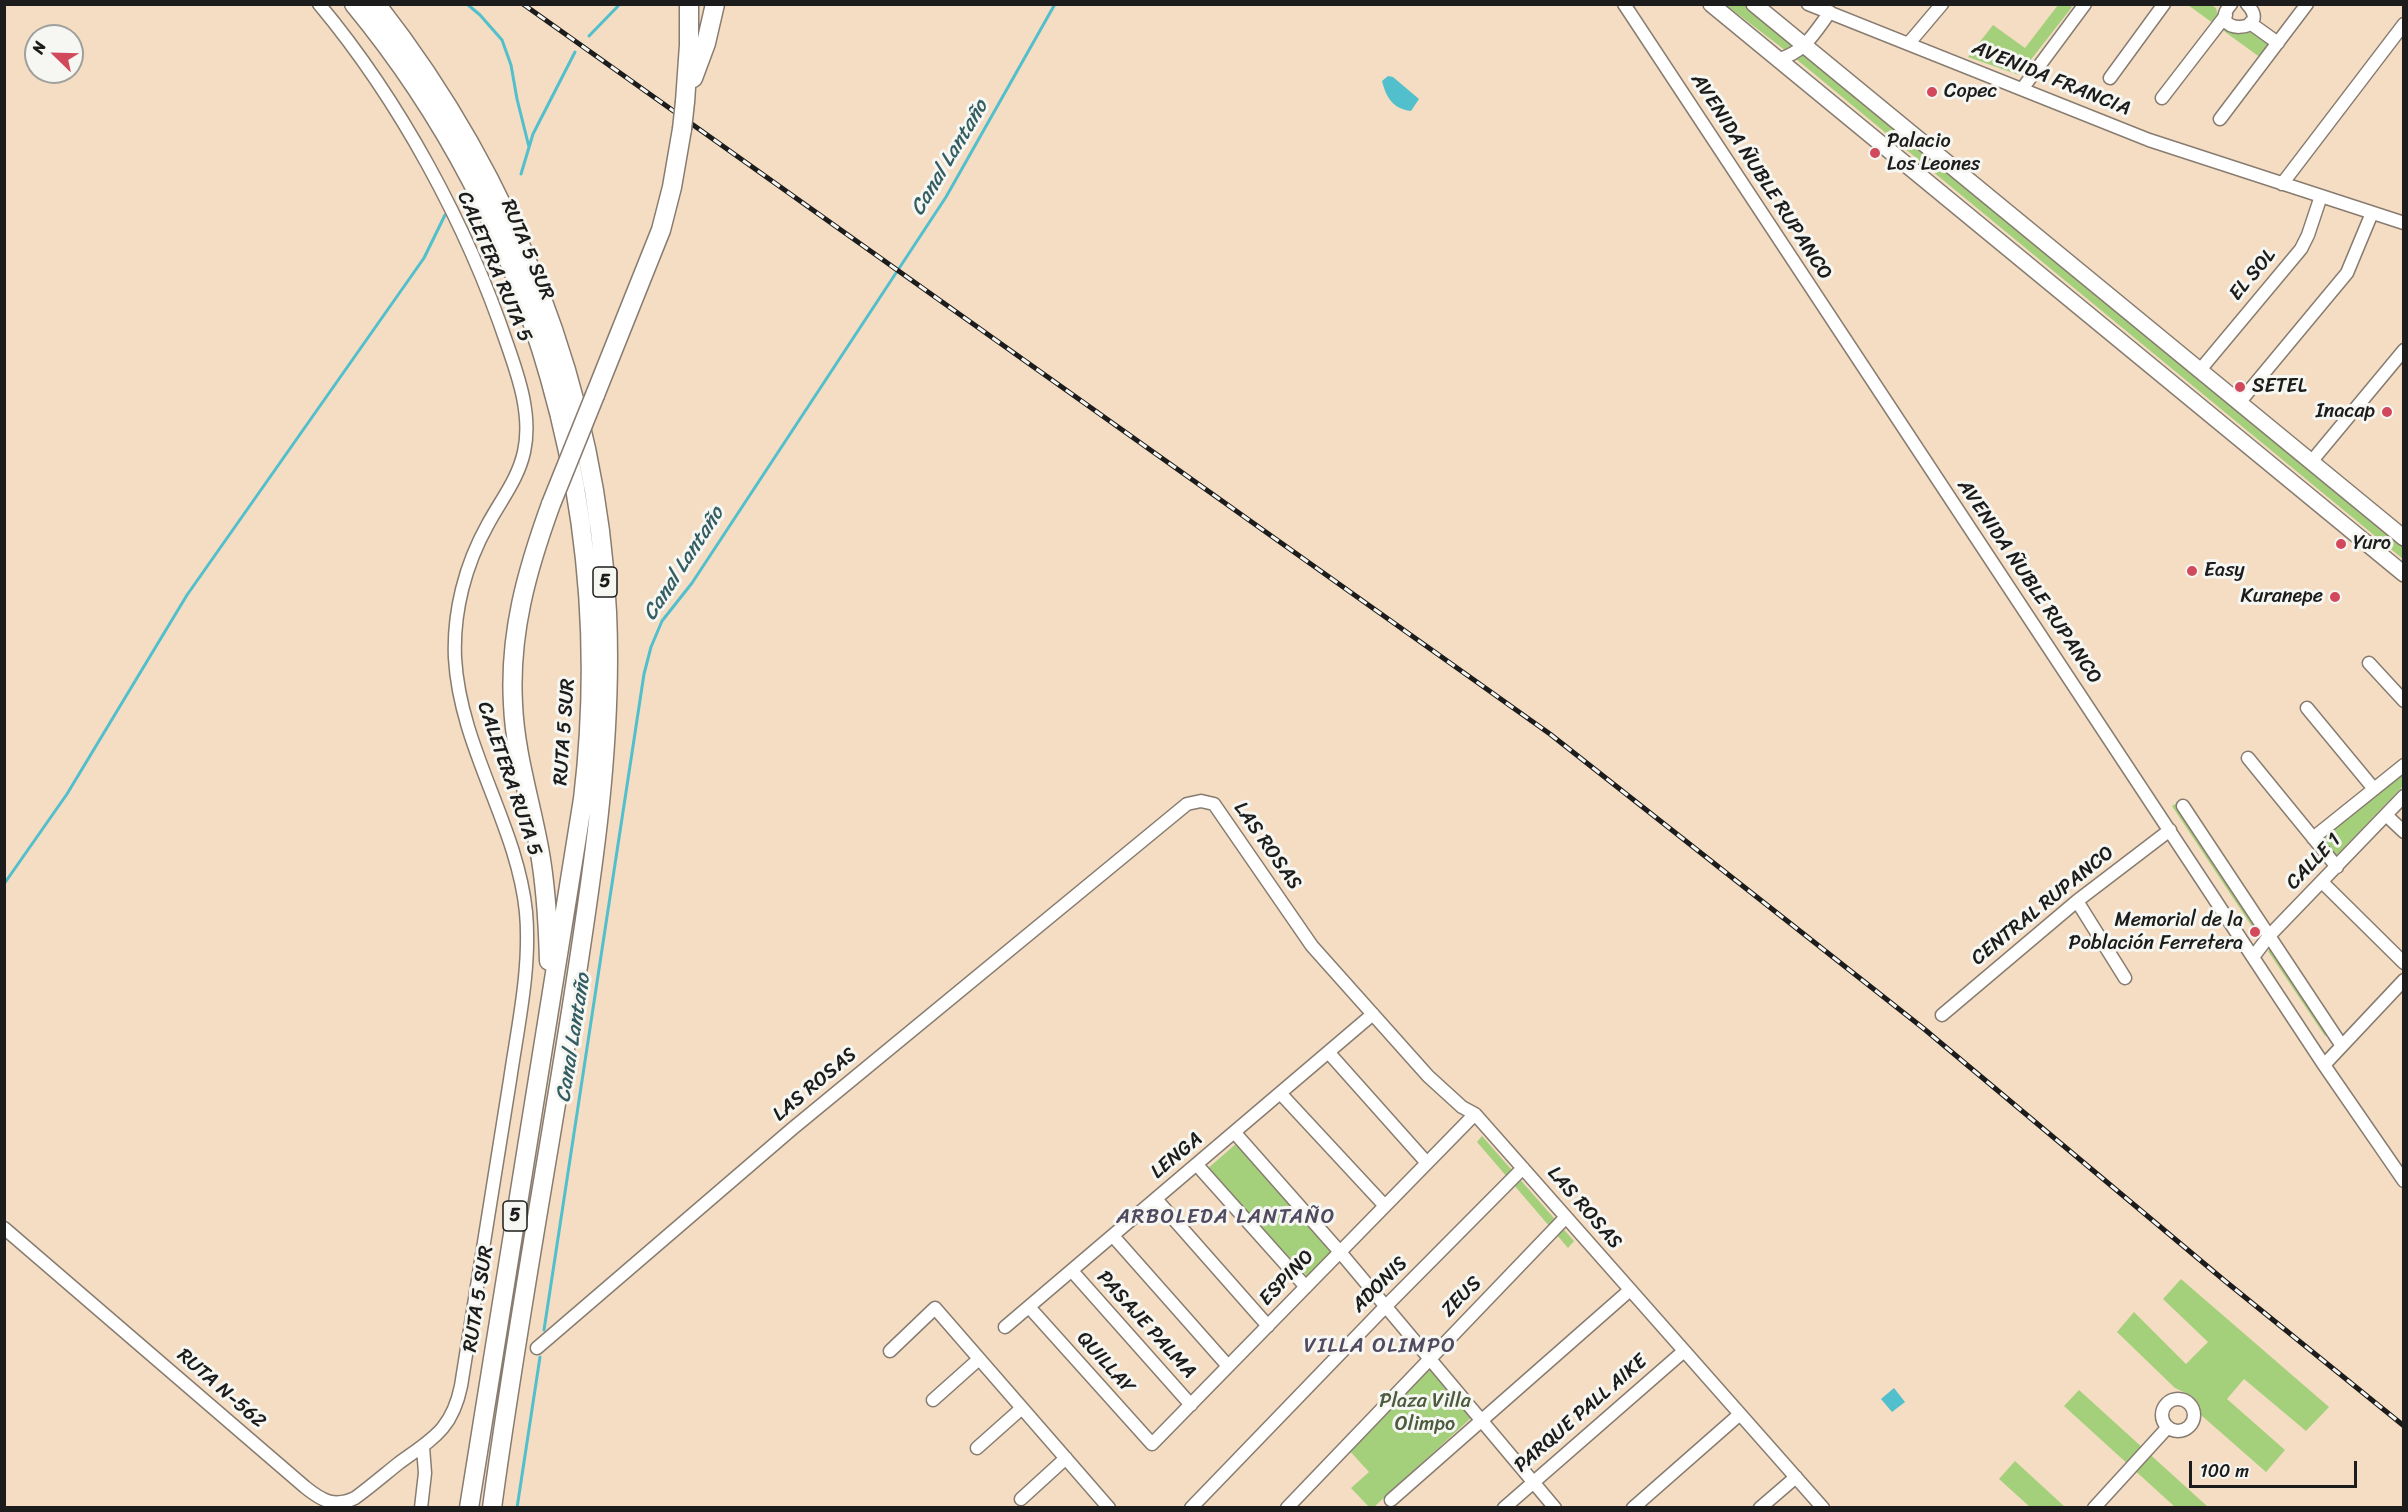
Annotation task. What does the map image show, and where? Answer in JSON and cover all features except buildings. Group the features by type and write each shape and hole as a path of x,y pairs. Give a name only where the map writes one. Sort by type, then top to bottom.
{"highway":[{"name":"RUTA 5 SUR","path":"354,4 386,44 428,105 486,209 515,274 540,341 570,455 587,575 591,639 590,720 579,827 469,1508"},
{"name":"RUTA 5 SUR","path":"376,4 429,78 467,138 502,203 534,278 560,350 584,442 599,523 606,592 607,722 592,873 492,1508"},
{"path":"549,1007 549,940 544,878 535,825 518,752 512,681 515,633 522,594 551,504 661,230 672,187 682,129 689,4"},
{"path":"685,98 702,55 715,4"}],"main road":[{"path":"1711,4 2403,574"},
{"path":"1754,4 2403,538"},
{"path":"2023,260 2031,247 2043,242"}],"street":[{"name":"CALETERA RUTA 5","path":"319,4 357,53 397,114 459,228 504,335 517,375 526,421 525,444 520,467 483,532 468,569 458,608 455,644 458,681 468,726 485,778 508,833 520,873 527,928 525,976 459,1396 445,1425 431,1442 423,1447"},
{"name":"AVENIDA ÑUBLE RUPANCO","path":"1624,4 2324,1065 2403,1181"},
{"name":"AVENIDA FRANCIA","path":"1808,4 2150,140 2403,222"},
{"path":"1909,43 1942,4"},
{"path":"2110,78 2164,4"},
{"path":"2228,8 2229,23 2235,28 2243,28 2250,23 2252,12 2247,4"},
{"path":"2220,119 2307,4"},
{"path":"2022,89 2084,5"},
{"path":"2163,98 2228,8"},
{"path":"1779,59 1792,55 1804,45 1830,12"},
{"path":"2250,23 2278,43"},
{"path":"2282,184 2403,24"},
{"name":"EL SOL","path":"2200,370 2301,249 2321,196"},
{"path":"2239,402 2347,273 2372,213"},
{"path":"2311,462 2403,350"},
{"path":"2369,663 2403,701"},
{"path":"2307,708 2374,789"},
{"path":"2248,758 2337,867"},
{"name":"CALLE 1","path":"2313,838 2403,765"},
{"name":"CALLE 1","path":"2253,957 2269,936 2403,796"},
{"name":"LAS ROSAS","path":"537,1348 792,1129 1187,804 1201,801 1214,804 1312,946 1444,1093 1475,1114 1823,1508"},
{"path":"2183,806 2342,1046"},
{"path":"2386,815 2403,832"},
{"name":"CENTRAL RUPANCO","path":"1942,1015 2077,901 2170,830"},
{"path":"2322,882 2403,963"},
{"path":"2077,901 2125,978"},
{"path":"2324,1065 2403,980"},
{"name":"LENGA","path":"1005,1327 1373,1014"},
{"path":"1329,1053 1427,1164"},
{"path":"1281,1094 1385,1206"},
{"name":"ESPINO","path":"1152,1444 1475,1114"},
{"path":"1235,1133 1340,1252 1555,1508"},
{"path":"1197,1165 1306,1287"},
{"name":"ADONIS","path":"1191,1508 1385,1306 1523,1168"},
{"path":"1156,1199 1268,1326"},
{"name":"ZEUS","path":"1287,1508 1566,1217"},
{"name":"RUTA N-562","path":"4,1228 305,1487 318,1503 337,1504 354,1498 423,1447"},
{"path":"1113,1236 1228,1366"},
{"name":"PASAJE PALMA","path":"1072,1271 1191,1405"},
{"path":"1391,1500 1630,1290"},
{"name":"QUILLAY","path":"1029,1307 1152,1444"},
{"path":"890,1351 935,1308 1108,1508"},
{"name":"PARQUE PALL AIKE","path":"1504,1508 1684,1351"},
{"path":"933,1400 979,1359"},
{"path":"977,1448 1022,1408"},
{"path":"1634,1508 1740,1414"},
{"path":"2094,1508 2168,1427"},
{"path":"421,1508 425,1473 423,1447"},
{"path":"1021,1499 1066,1458"},
{"path":"1760,1508 1796,1477"}],"green space":[{"path":"1726,5 1745,5 1799,47 2403,544 2403,559 1790,54"},
{"path":"2058,5 2072,7 2019,75 1968,57 1993,25 2025,48"},
{"path":"2188,5 2211,5 2216,8 2222,23 2235,33 2253,30 2272,44 2261,58"},
{"path":"2403,769 2403,786 2336,856 2320,837"},
{"path":"2180,801 2264,926 2257,934 2172,806"},
{"path":"2275,944 2332,1029 2325,1036 2268,951"},
{"path":"1482,1136 1574,1241 1568,1248 1477,1142"},
{"path":"1237,1143 1336,1250 1309,1278 1206,1170"},
{"path":"2181,1279 2329,1407 2306,1431 2244,1379 2227,1399 2285,1450 2266,1472 2201,1415 2196,1402 2190,1395 2175,1388 2117,1332 2134,1312 2186,1364 2208,1342 2163,1299"},
{"name":"Plaza Villa Olimpo","path":"1427,1364 1472,1417 1374,1507 1369,1507 1351,1488 1369,1472 1347,1448"},
{"path":"2079,1390 2208,1507 2175,1507 2064,1406"},
{"path":"2015,1461 2065,1507 2030,1507 1999,1479"}],"water":[{"path":"1388,76 1393,77 1419,99 1411,111 1399,108 1388,97 1382,81"},
{"path":"1894,1388 1905,1402 1892,1412 1881,1399"}],"waterway":[{"path":"467,4 502,40 511,65 529,147"},
{"path":"589,36 620,4"},
{"name":"Canal Lantaño","path":"544,1330 644,674 651,647 662,621 692,583 946,197 1055,4"},
{"path":"521,174 533,134 575,52"},
{"path":"4,884 67,794 187,595 424,258 445,215"},
{"name":"Canal Lantaño","path":"517,1508 540,1357"}],"railway":[{"path":"523,4 1550,734 1923,1028 2225,1281 2404,1426"}],"place":[{"name":"Copec","path":"1932,92"},
{"name":"Palacio Los Leones","path":"1875,153"},
{"name":"SETEL","path":"2240,387"},
{"name":"Inacap","path":"2387,412"},
{"name":"Yuro","path":"2341,544"},
{"name":"Easy","path":"2192,571"},
{"name":"Kuranepe","path":"2335,597"},
{"name":"Memorial de la Población Ferretera","path":"2255,932"}],"district":[{"name":"ARBOLEDA LANTAÑO","path":"1226,1218"},
{"name":"VILLA OLIMPO","path":"1380,1347"}]}
